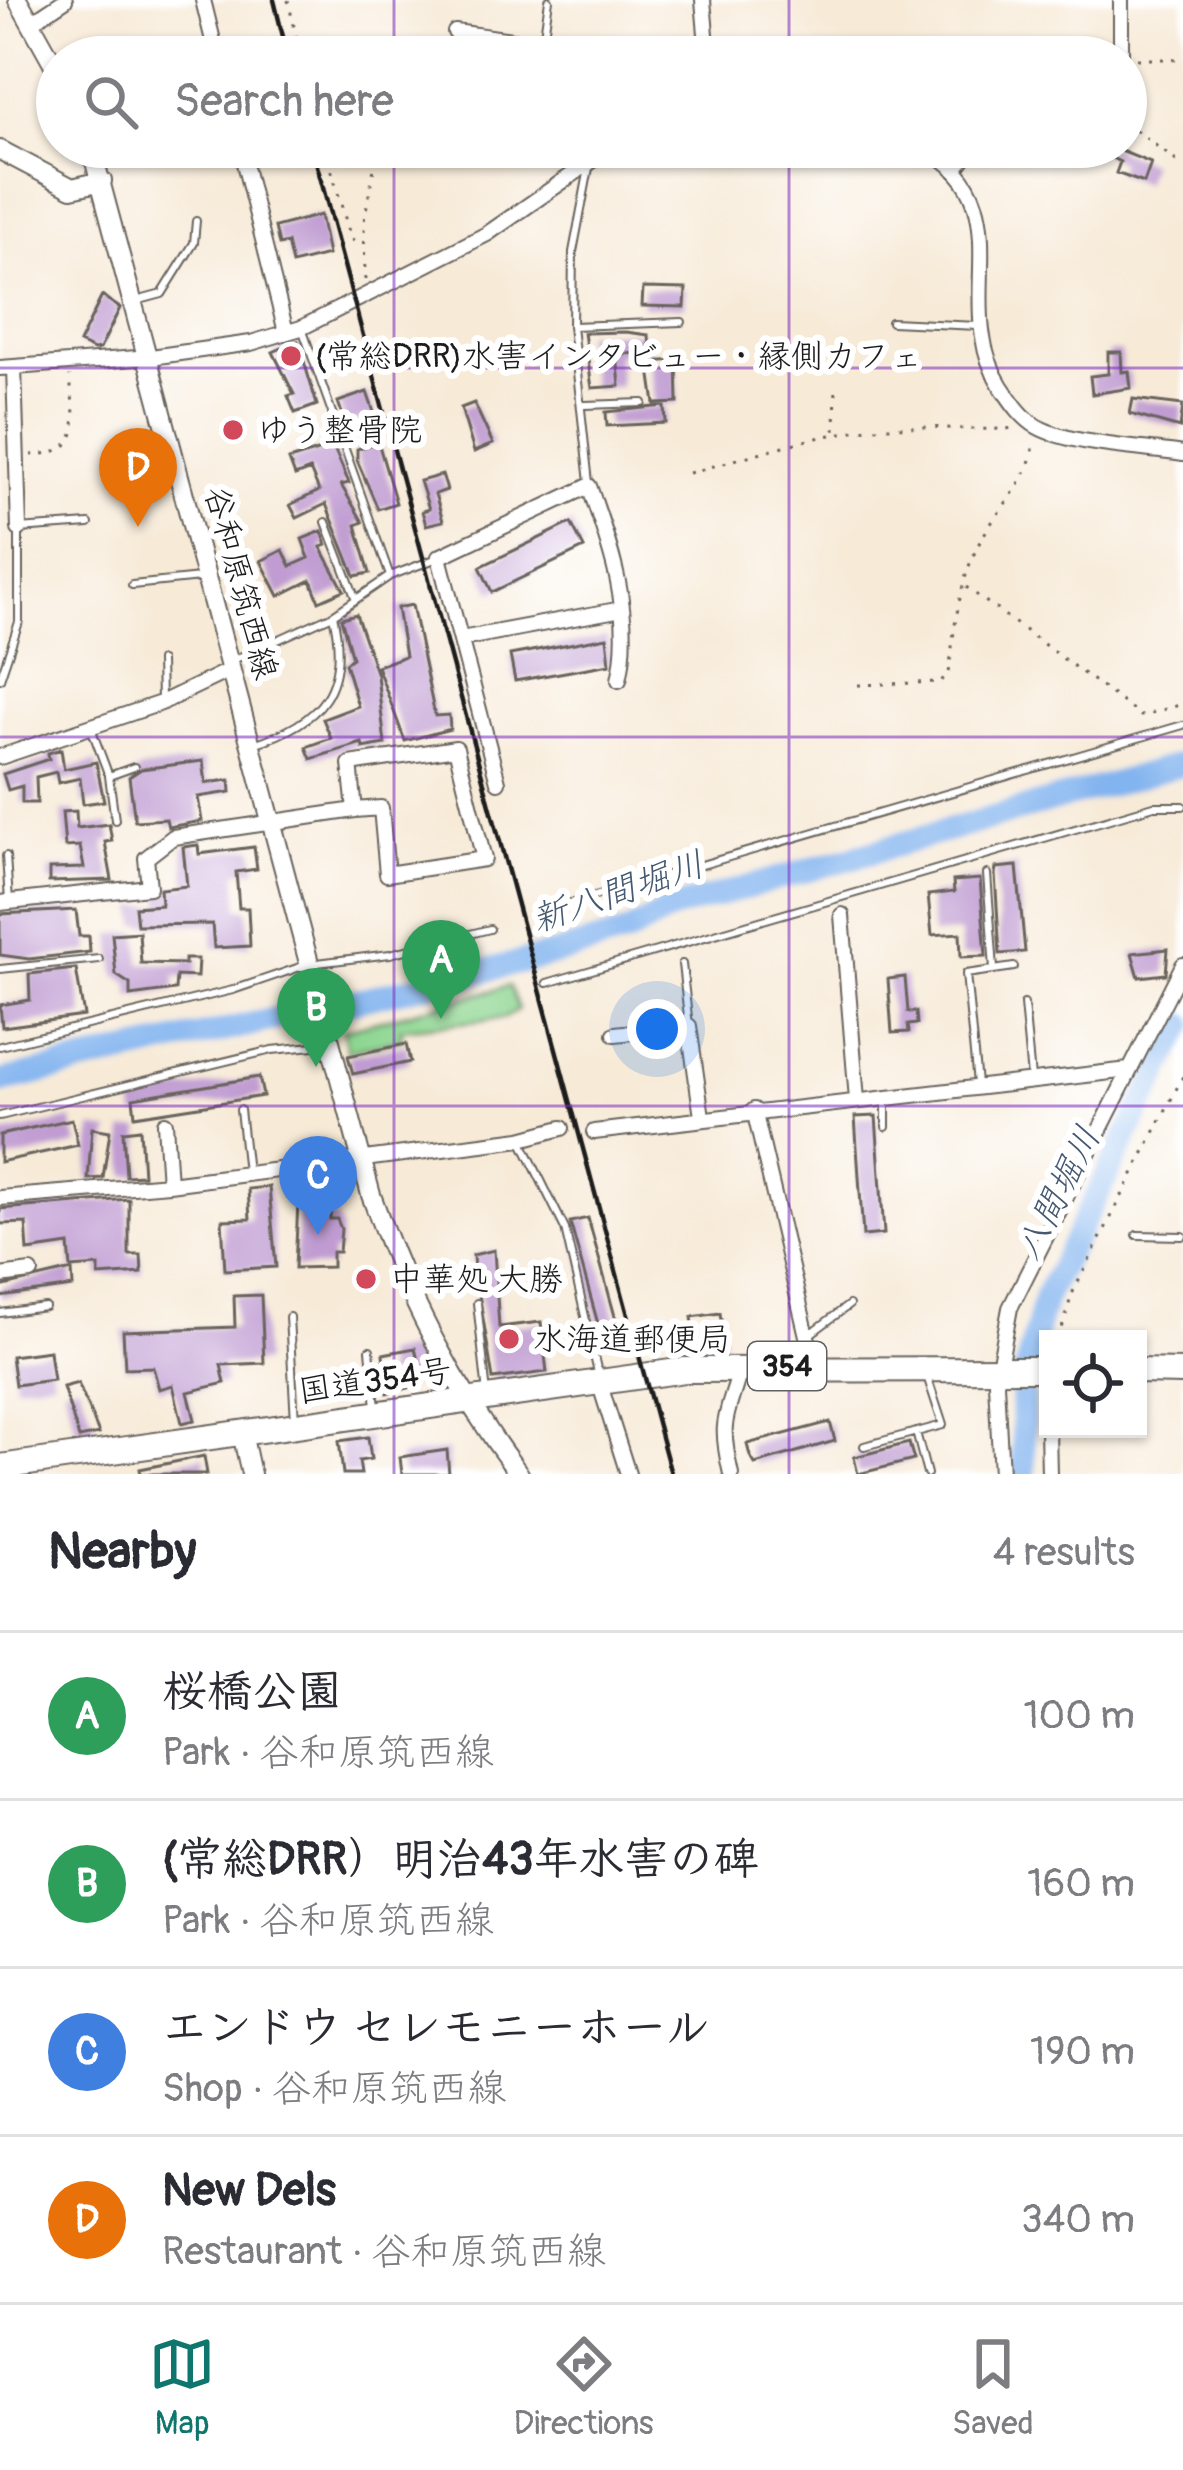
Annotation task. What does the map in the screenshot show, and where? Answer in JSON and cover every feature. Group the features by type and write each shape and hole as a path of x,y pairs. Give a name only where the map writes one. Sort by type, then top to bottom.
{"highway":[{"name":"国道354号","path":"0,1467 741,1366 1025,1369"},
{"path":"1147,1371 1183,1372"}],"main road":[{"path":"18,0 39,36"},
{"path":"0,150 72,188 103,181"},
{"name":"谷和原筑西線","path":"98,168 361,1159 398,1270 520,1474"},
{"path":"242,1433 251,1474"}],"street":[{"path":"32,22 65,0"},
{"path":"203,0 212,36"},
{"path":"703,0 706,36"},
{"path":"1121,0 1123,36"},
{"path":"455,32 491,36"},
{"path":"246,168 294,330"},
{"path":"19,529 7,367 151,357 294,330 487,234 586,168"},
{"path":"956,168 969,183 982,223 978,326 994,374 1036,426 1183,454"},
{"path":"498,782 439,557 589,486 610,545 622,609 626,648 619,680"},
{"path":"461,639 622,609"},
{"path":"0,757 161,703 231,665"},
{"path":"4,903 148,887 146,858 173,837 355,810 381,808 386,874 484,859 456,748 350,764 355,810"},
{"path":"842,915 857,1100"},
{"path":"1000,1474 1025,1369 1010,1308 1183,965"},
{"path":"615,1034 689,1026 701,1117"},
{"path":"594,1132 1129,1070"},
{"path":"754,1110 814,1366"},
{"path":"165,1124 169,1184"},
{"path":"0,1198 169,1184 521,1139 562,1129"},
{"path":"0,1276 31,1272"},
{"path":"731,1474 723,1412 741,1366"},
{"path":"599,1382 628,1474"},
{"path":"1048,1438 1049,1474"}],"lane":[{"path":"545,36 548,0"},
{"path":"589,168 574,252 572,326 585,405 589,486"},
{"path":"136,301 162,294 194,243 196,221"},
{"path":"572,326 682,322"},
{"path":"891,322 978,326"},
{"path":"294,330 390,576"},
{"path":"585,405 644,403"},
{"path":"326,522 355,598"},
{"path":"0,679 20,622 19,529 89,524"},
{"path":"231,665 332,615 390,576 439,557"},
{"path":"132,585 207,577"},
{"path":"253,744 293,732 322,703 342,654 332,615"},
{"path":"160,661 161,703"},
{"path":"90,724 109,776 115,820"},
{"path":"540,912 1183,724"},
{"path":"109,776 134,767"},
{"path":"548,983 1154,806 1183,806"},
{"path":"4,903 6,856"},
{"path":"987,874 994,970"},
{"path":"0,1046 310,968 490,929"},
{"path":"0,969 100,959"},
{"path":"682,964 689,1026"},
{"path":"977,1088 965,974 1014,967"},
{"path":"1024,1004 1031,1081"},
{"path":"0,1116 330,1040"},
{"path":"886,1097 886,1126"},
{"path":"240,1110 248,1174"},
{"path":"521,1139 565,1229 599,1382"},
{"path":"1137,1235 1183,1236"},
{"path":"476,1399 477,1303"},
{"path":"809,1335 849,1305"},
{"path":"0,1313 46,1307"},
{"path":"289,1317 295,1426"},
{"path":"370,1350 376,1414"},
{"path":"864,1446 943,1425 944,1413 923,1368"},
{"path":"916,1432 927,1474"}],"path":[{"path":"288,0 296,36"},
{"path":"1147,58 1183,59"},
{"path":"1147,139 1183,166"},
{"path":"331,168 351,239 362,246"},
{"path":"366,294 362,246 375,168"},
{"path":"17,455 54,454 69,446 74,435 69,361"},
{"path":"835,433 836,385"},
{"path":"689,473 835,433 892,427 969,433 1036,426 1033,453 1010,503 984,533 965,586 950,674 940,682 858,685"},
{"path":"965,586 1142,716 1183,704"},
{"path":"1062,1330 1072,1294 1183,1076"}],"green space":[{"path":"509,986 518,1009 505,1018 401,1029 402,1039 347,1051 343,1030"}],"building":[{"path":"1147,161 1151,163 1144,183 1116,173 1118,168 1147,168"},
{"path":"320,215 328,255 292,264 287,243 279,245 275,227"},
{"path":"643,288 686,289 685,307 642,306"},
{"path":"102,296 120,308 100,349 94,350 79,343"},
{"path":"584,333 649,335 650,353 617,354 620,386 592,388"},
{"path":"298,341 317,405 295,413 288,396 294,394 273,352"},
{"path":"1108,352 1121,352 1122,372 1129,371 1131,388 1092,394 1090,376 1108,374"},
{"path":"677,360 678,403 655,404 649,362"},
{"path":"367,392 375,415 346,425 338,402"},
{"path":"1133,399 1183,405 1180,428 1130,414"},
{"path":"474,403 493,444 474,452 461,408"},
{"path":"665,406 666,423 607,426 606,412"},
{"path":"378,442 396,503 378,509 357,460 357,449"},
{"path":"333,446 349,483 341,485 363,522 356,525 370,573 355,576 326,504 297,518 290,505 319,491 310,470 295,476 289,460"},
{"path":"442,475 447,490 435,494 443,521 426,525 422,511 429,509 420,481"},
{"path":"571,523 584,548 492,592 480,567"},
{"path":"322,531 327,545 321,547 344,590 319,601 311,580 279,596 261,561 283,550 291,566 309,558 302,539"},
{"path":"412,605 435,716 449,715 450,729 405,741 377,666 405,656 397,608"},
{"path":"356,614 377,675 385,744 363,748 362,743 311,759 306,747 331,738 323,719 358,706 345,663 352,658 341,618"},
{"path":"607,637 610,664 515,681 510,655"},
{"path":"61,749 64,769 96,762 104,801 83,804 80,778 58,783 56,772 36,777 37,803 22,803 22,786 8,790 3,774 49,759 48,753"},
{"path":"203,761 206,783 230,780 231,792 198,797 202,821 168,827 166,819 135,821 129,777 141,769"},
{"path":"76,811 77,828 109,824 112,841 105,842 112,880 49,882 49,869 84,868 80,846 65,847 62,812"},
{"path":"198,845 199,854 254,847 257,869 236,872 239,908 248,908 250,946 214,948 212,924 137,925 135,907 161,905 160,889 187,886 183,847"},
{"path":"1017,866 1025,952 1000,954 996,868"},
{"path":"980,879 986,956 961,957 960,933 932,935 928,895 954,892 953,881"},
{"path":"76,910 79,936 89,936 90,952 29,959 0,955 0,914"},
{"path":"139,932 141,963 185,964 185,959 198,959 197,977 176,976 175,990 130,996 130,984 116,975 112,934"},
{"path":"1168,949 1166,974 1139,977 1132,953"},
{"path":"76,969 84,1016 2,1027 0,1005 30,1000 29,974"},
{"path":"905,977 908,1012 916,1012 917,1024 908,1025 909,1032 892,1033 888,979"},
{"path":"406,1044 410,1062 353,1074 348,1056"},
{"path":"259,1077 263,1096 135,1116 133,1098"},
{"path":"876,1116 884,1234 863,1236 855,1117"},
{"path":"72,1119 78,1145 0,1162 0,1135"},
{"path":"92,1128 110,1131 103,1178 88,1179"},
{"path":"140,1129 143,1175 126,1176 123,1131"},
{"path":"331,1175 330,1219 337,1219 341,1229 339,1252 332,1252 332,1267 295,1268 299,1179"},
{"path":"269,1187 276,1267 225,1270 222,1220 250,1219 248,1189"},
{"path":"129,1199 129,1255 141,1255 142,1273 99,1276 99,1266 71,1268 69,1245 28,1251 26,1223 0,1224 0,1209"},
{"path":"588,1218 619,1331 601,1335 570,1222"},
{"path":"494,1250 499,1327 541,1322 547,1372 493,1379 478,1288 453,1292 450,1274 474,1271 473,1255"},
{"path":"72,1270 73,1287 0,1297 0,1287"},
{"path":"261,1295 264,1363 221,1365 225,1383 188,1392 195,1420 182,1423 173,1385 159,1389 153,1367 125,1368 123,1331 235,1327 234,1296"},
{"path":"720,1313 725,1350 697,1353 692,1317"},
{"path":"415,1348 422,1376 409,1388 388,1393 383,1354"},
{"path":"49,1351 53,1380 15,1385 11,1356"},
{"path":"78,1383 99,1434 79,1438 63,1387"},
{"path":"830,1422 835,1441 755,1464 750,1456 747,1444"},
{"path":"368,1437 371,1459 359,1461 361,1474 343,1474 339,1441"},
{"path":"909,1443 914,1460 858,1474 854,1457"},
{"path":"447,1450 449,1474 402,1474 400,1457"},
{"path":"204,1456 207,1474 141,1474 140,1469"}],"waterway":[{"name":"新八間堀川","path":"0,1082 544,957 626,934 671,909 1183,764"},
{"name":"八間堀川","path":"1024,1474 1022,1385 1045,1298 1183,1025"}],"railway":[{"path":"274,0 283,36"},
{"path":"318,168 671,1474"}],"place":[{"name":"(常総DRR)水害インタビュー・縁側カフェ","path":"291,356"},
{"name":"ゆう整骨院","path":"233,430"},
{"name":"New Dels","path":"138,527"},
{"name":"桜橋公園","path":"441,1019"},
{"name":"(常総DRR）明治43年水害の碑","path":"316,1067"},
{"name":"エンドウ セレモニーホール","path":"318,1235"},
{"name":"中華処 大勝","path":"366,1279"},
{"name":"水海道郵便局","path":"509,1339"}]}
